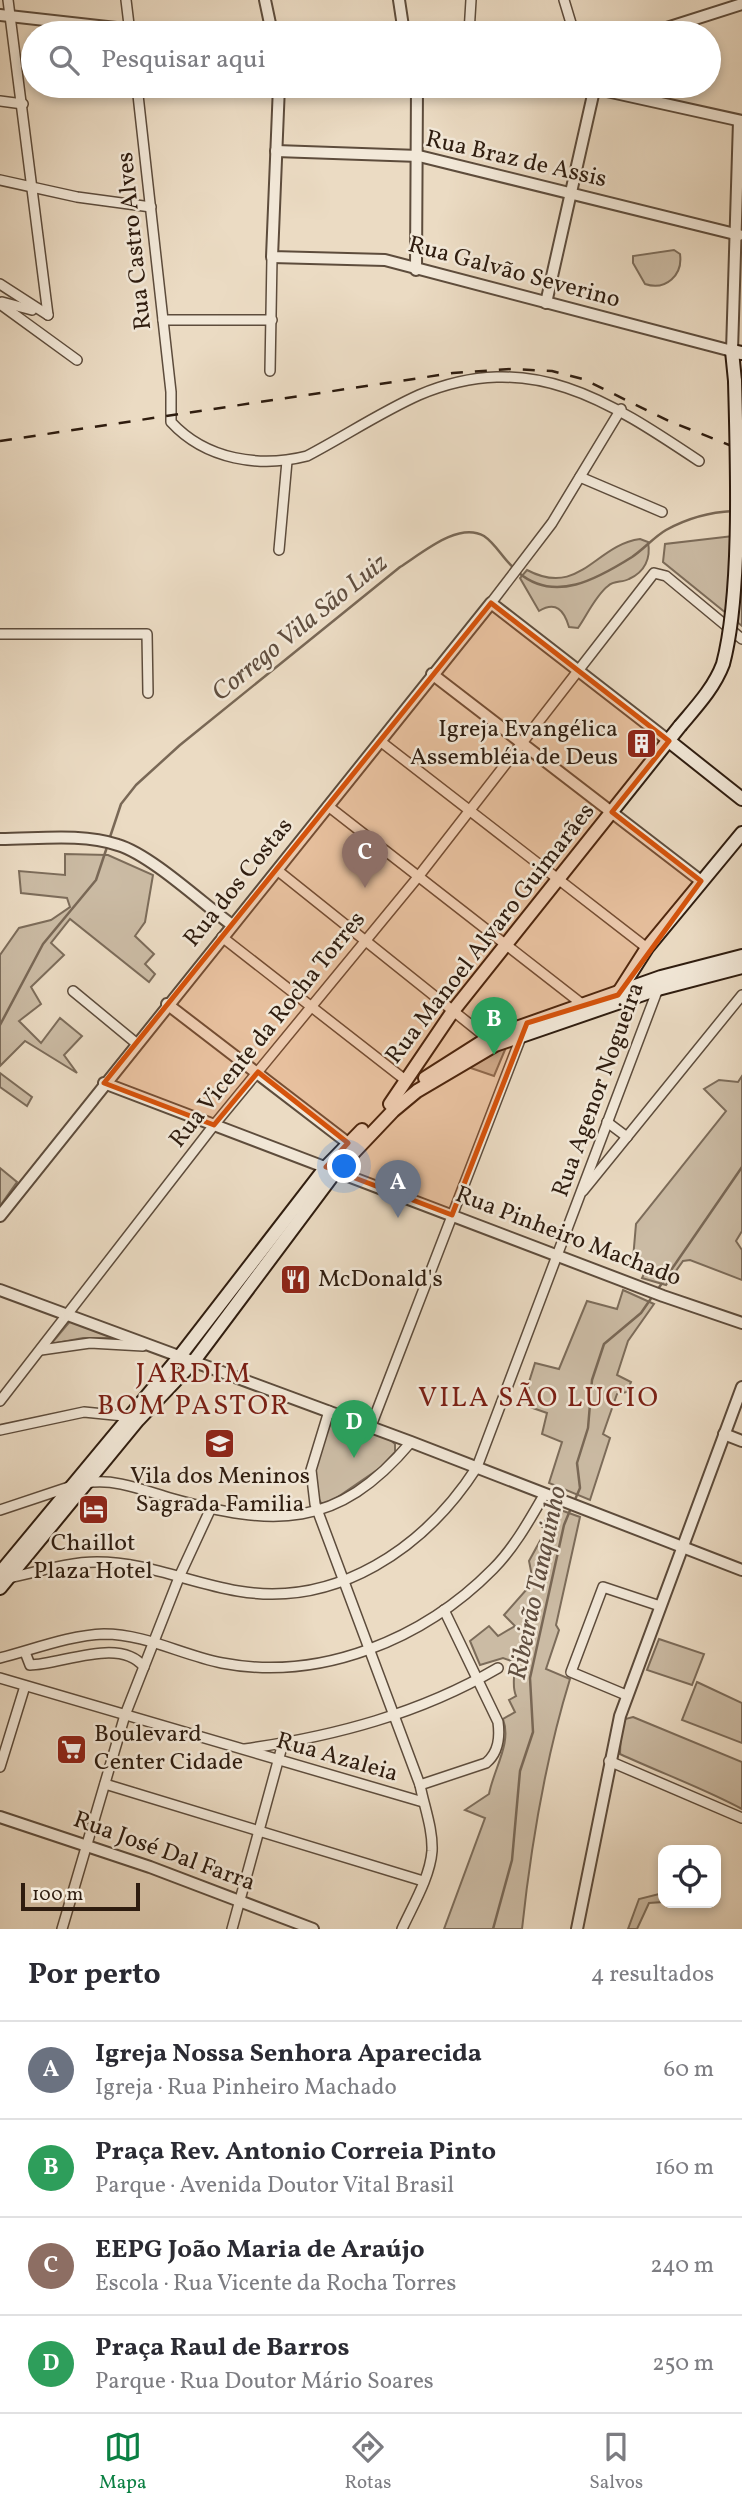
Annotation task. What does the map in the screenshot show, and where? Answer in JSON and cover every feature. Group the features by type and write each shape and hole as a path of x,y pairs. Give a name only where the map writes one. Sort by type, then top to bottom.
{"main road":[{"name":"Rua Manoel Alvaro Guimarães","path":"390,1104 404,1079 453,1011 706,695 722,667 735,616 738,547 735,381 737,352"},
{"path":"669,741 742,799"},
{"path":"615,1000 647,948 742,833"},
{"path":"2,1580 74,1486 134,1418 194,1361 348,1143 390,1104 443,1063 492,1042 742,956"},
{"path":"659,983 742,967"},
{"path":"524,1030 582,1004 615,1000"},
{"path":"2,1580 90,1482 180,1356 331,1169 417,1091 492,1042"}],"street":[{"path":"8,0 5,16 21,94"},
{"path":"126,0 129,21"},
{"path":"265,0 269,21"},
{"path":"399,0 402,21"},
{"path":"470,21 471,0"},
{"path":"564,0 571,21"},
{"path":"689,21 742,4"},
{"path":"5,16 47,21"},
{"path":"0,284 48,316 22,98"},
{"name":"Rua Castro Alves","path":"138,98 171,391 171,422 182,433 238,460 260,463 287,461 307,456 397,405 465,380 530,379 595,397 621,409 699,461"},
{"path":"270,371 278,98"},
{"path":"416,270 419,156 417,98"},
{"path":"546,303 572,193 589,98"},
{"path":"640,98 741,121 737,352"},
{"path":"0,101 23,104"},
{"name":"Rua Braz de Assis","path":"276,151 419,156 739,235"},
{"path":"0,180 151,207"},
{"name":"Rua Galvão Severino","path":"272,257 365,258 737,352"},
{"path":"0,303 37,309"},
{"path":"0,303 78,360"},
{"path":"163,320 272,320"},
{"name":"Rua dos Costas","path":"0,1216 432,674 513,578 621,409"},
{"path":"279,550 287,461"},
{"path":"580,477 662,512"},
{"name":"Rua Vicente da Rocha Torres","path":"0,1401 214,1125 471,810 654,573 666,576 742,639"},
{"path":"491,603 669,741"},
{"path":"0,634 147,634 148,693"},
{"path":"432,674 701,881"},
{"path":"380,741 647,948"},
{"path":"328,806 508,943 582,1004"},
{"path":"0,839 85,840 120,845 140,856 232,925"},
{"path":"277,870 492,1042"},
{"path":"222,937 404,1079"},
{"name":"Rua Agenor Nogueira","path":"2,1580 96,1562 126,1564 180,1575 238,1591 292,1595 344,1583 416,1539 439,1519 477,1467 559,1257 589,1167 659,983"},
{"path":"73,991 136,1043"},
{"path":"580,1195 742,995"},
{"path":"167,1004 348,1143"},
{"path":"371,1426 524,1030"},
{"name":"Rua Pinheiro Machado","path":"104,1083 559,1257 742,1323"},
{"path":"607,1122 626,1137"},
{"path":"589,1167 603,1167"},
{"path":"0,1290 371,1426 742,1570"},
{"path":"41,1350 103,1343 153,1347"},
{"path":"577,1929 626,1695 742,1387"},
{"path":"329,1411 311,1470 317,1512 420,1785 432,1850 423,1881 402,1929"},
{"path":"0,1430 84,1412 134,1418"},
{"path":"724,1434 742,1441"},
{"path":"0,1510 90,1482 112,1482 211,1508 258,1516 285,1517 317,1512 363,1488 380,1475 411,1442"},
{"path":"0,1658 99,1634 154,1642 222,1663 259,1666 328,1661 370,1649 392,1641 444,1611 495,1568 520,1536 544,1495"},
{"path":"62,1929 125,1715 180,1575 211,1508"},
{"path":"626,1695 570,1672 603,1587 660,1606"},
{"path":"444,1611 478,1680"},
{"path":"25,1652 30,1665 109,1652 140,1661 144,1667"},
{"path":"240,1749 360,1728 396,1716 478,1680 498,1668"},
{"name":"Rua Azaleia","path":"0,1678 279,1762 423,1802"},
{"name":"Rua Azaleia","path":"420,1785 486,1763 494,1756 499,1741 498,1721 478,1680"},
{"path":"0,1766 26,1686"},
{"path":"232,1929 283,1743"},
{"path":"610,1762 742,1818"},
{"path":"105,1784 423,1881"},
{"name":"Rua José Dal Farra","path":"0,1817 87,1845 313,1929"}],"highlighted area":[{"path":"491,603 669,741 612,812 701,881 618,995 527,1023 452,1215 326,1167 348,1143 258,1072 214,1125 104,1083"}],"shaded area":[{"path":"674,250 680,254 676,275 660,285 645,284 633,263 633,256"},
{"path":"742,535 742,626 663,562 665,544"},
{"path":"640,539 648,542 649,548 648,559 643,568 635,576 610,584 578,628 569,627 565,616 555,607 539,611 520,578 527,570 545,577 561,578 574,574 624,543"},
{"path":"65,854 108,855 153,875 145,922 135,936 154,954 145,964 155,974 149,982 70,919 51,943 64,955 31,987 41,1004 19,1021 41,1043 60,1018 82,1036 64,1055 77,1073 25,1041 0,1066 0,955 19,928 51,920 70,907 67,898 21,893 19,871 65,875"},
{"path":"507,1045 494,1076 465,1066"},
{"path":"0,1073 32,1097 27,1106 0,1087"},
{"path":"742,1076 742,1231 736,1241 742,1250 742,1280 690,1260 683,1261 666,1285 642,1278 648,1265 633,1259 636,1224 726,1111 704,1089 719,1080 738,1082"},
{"path":"0,1168 17,1182 0,1206"},
{"path":"623,1290 654,1304 628,1341 617,1375 631,1382 627,1392 617,1394 603,1434 610,1438 590,1500 549,1483 562,1442 542,1434 547,1413 527,1406 529,1382 535,1363 559,1369 587,1301 617,1309"},
{"path":"71,1320 113,1334 111,1338 83,1338 51,1344"},
{"path":"333,1417 386,1436 395,1444 395,1452 380,1468 329,1503 321,1503 315,1471"},
{"path":"552,1507 580,1517 556,1625 559,1630 546,1669 570,1679 553,1740 540,1803 522,1929 444,1929 485,1818 465,1810 489,1794 504,1746 503,1719 515,1712 509,1700 516,1696 514,1662 503,1658 480,1665 470,1641 489,1626 498,1636 515,1626 504,1615 527,1589 532,1576 529,1561 546,1530 542,1527"},
{"path":"659,1639 704,1654 692,1685 647,1670"},
{"path":"697,1682 742,1703 742,1743 682,1720"},
{"path":"633,1717 742,1762 742,1809 620,1754 621,1727 625,1719"},
{"path":"658,1894 658,1902 649,1903 637,1929 628,1929 639,1899"}],"waterway":[{"name":"Corrego Vila São Luiz","path":"519,573 533,582 547,586 561,587 590,580 619,565 674,526 699,517 733,511"},
{"name":"Corrego Vila São Luiz","path":"109,840 121,804 136,785 180,745 400,567 440,541 474,532 488,539 514,568"},
{"name":"Corrego Vila São Luiz","path":"0,1025 43,944 96,880 107,847"},
{"name":"Ribeirão Tanquinho","path":"658,1289 742,1167"},
{"name":"Ribeirão Tanquinho","path":"574,1502 580,1488 577,1463 588,1428 592,1380 604,1344 641,1313 652,1297"},
{"name":"Ribeirão Tanquinho","path":"493,1929 512,1860 520,1771 533,1732 530,1678 564,1525 571,1508"}],"railway":[{"path":"0,441 453,373 511,369 552,371 583,379 669,421 742,450"}],"place":[{"name":"Igreja Evangélica Assembléia de Deus","path":"641,744"},
{"name":"EEPG João Maria de Araújo","path":"365,888"},
{"name":"Praça Rev. Antonio Correia Pinto","path":"494,1055"},
{"name":"Igreja Nossa Senhora Aparecida","path":"398,1218"},
{"name":"McDonald's","path":"295,1280"},
{"name":"Vila dos Meninos Sagrada Familia","path":"220,1443"},
{"name":"Praça Raul de Barros","path":"354,1458"},
{"name":"Chaillot Plaza Hotel","path":"93,1510"},
{"name":"Boulevard Center Cidade","path":"71,1749"}],"district":[{"name":"JARDIM BOM PASTOR","path":"194,1390"},
{"name":"VILA SÃO LUCIO","path":"539,1398"}]}
